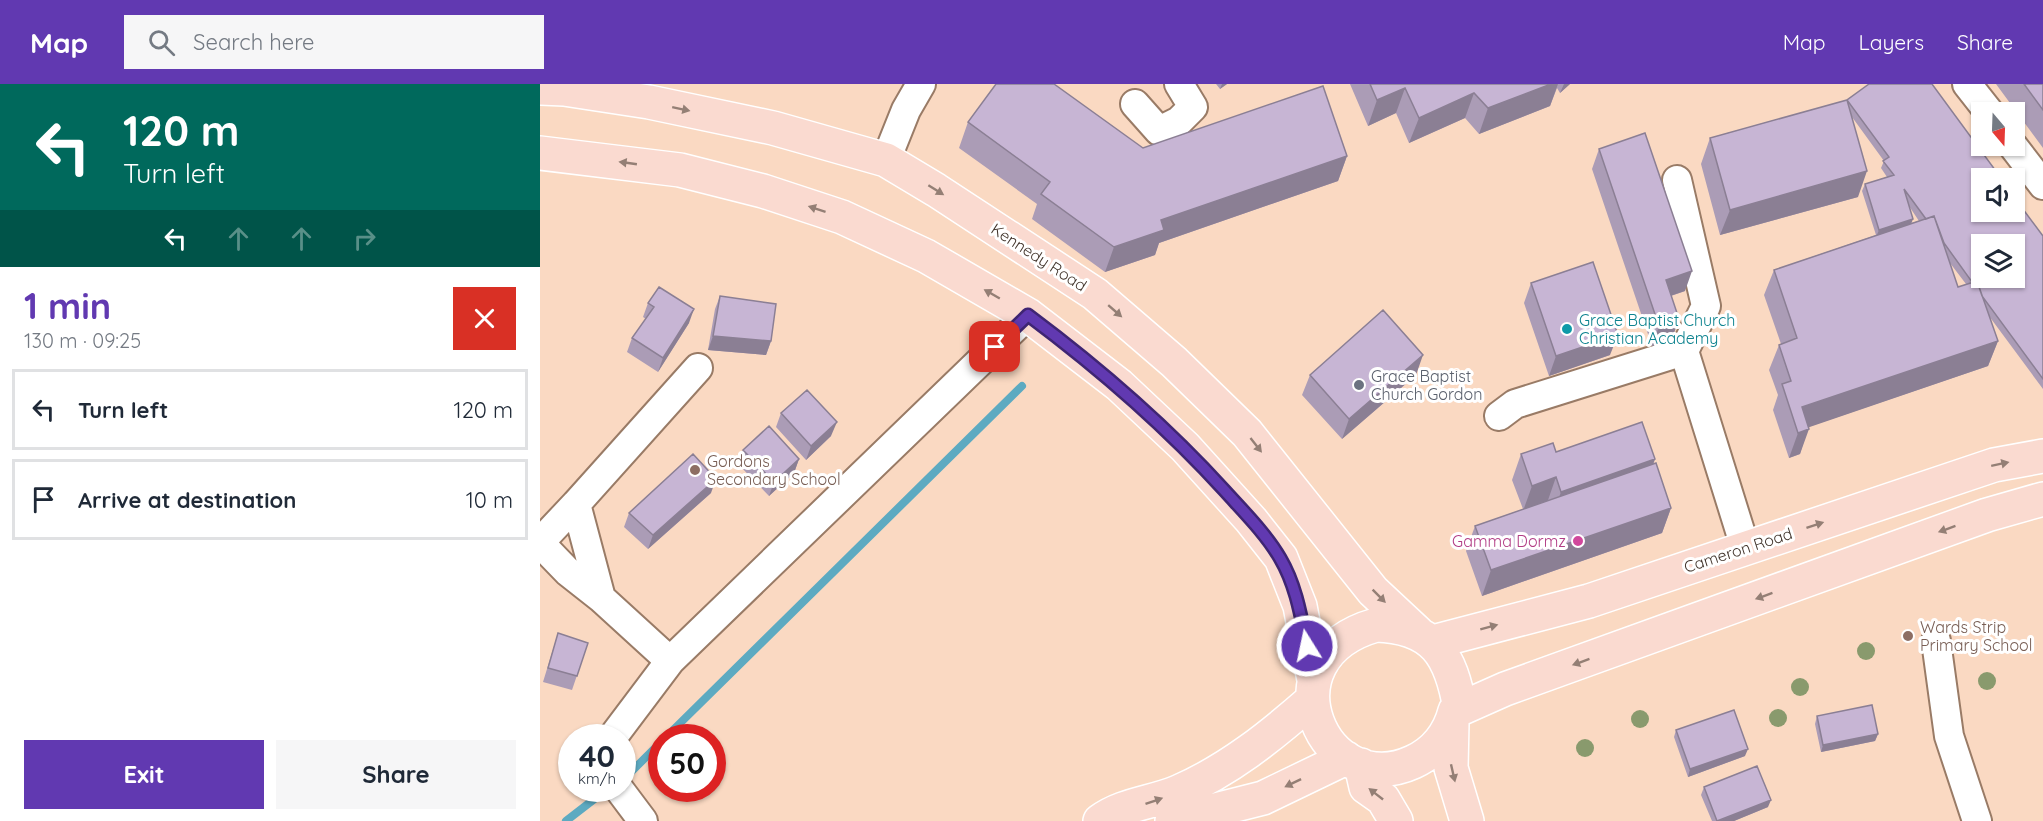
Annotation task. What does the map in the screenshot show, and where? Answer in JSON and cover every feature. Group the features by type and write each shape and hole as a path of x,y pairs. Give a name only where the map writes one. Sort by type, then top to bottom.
{"main road":[{"name":"Kennedy Road","path":"540,88 564,89 649,102 773,128 886,159 1095,294 1174,362 1247,433 1373,591 1425,637"},
{"path":"540,153 680,170 763,191 842,217 926,256 1028,315 1119,385 1185,447 1251,519 1281,558 1300,606 1322,733 1354,762 1366,787 1383,799 1396,821"},
{"name":"Cameron Road","path":"1425,637 1589,601 1994,465 2043,456"},
{"path":"1172,821 1263,798 1354,762 1383,769 1405,766 1425,757 1441,742 1456,716 1505,689 1976,519 2043,499"},
{"path":"1100,821 1123,808 1149,803 1212,775 1265,742 1313,690 1322,660 1337,643 1355,631 1376,625 1397,626 1425,637 1451,668 1456,716 1451,768 1467,821"}],"street":[{"path":"886,159 906,110 921,84"},
{"path":"1135,104 1159,131 1179,121 1193,107 1179,84"},
{"path":"1967,84 1981,102"},
{"path":"2021,156 2043,185"},
{"path":"1677,180 1706,306 1684,351 1745,548"},
{"path":"623,724 670,661 1028,315"},
{"path":"1499,416 1515,404 1684,351"},
{"path":"670,661 601,598 568,572 540,542 698,368"},
{"path":"576,504 601,598"},
{"path":"1936,641 1949,736 1977,821"},
{"path":"629,802 643,821"}],"building":[{"path":"996,84 1054,84 1143,148 1323,86 1347,156 1161,220 1164,230 1114,247 1041,194 1050,182 968,122"},
{"path":"1370,84 1551,84 1488,108 1474,93 1419,118 1405,88 1377,100"},
{"path":"1869,84 1932,84 1971,137 1971,156 1985,156 1994,168 1971,168 1971,222 2025,222 2025,212 2043,236 2043,379 1982,296 1979,288 2025,288 2025,234 1971,234 1971,281 1944,243 1934,216 1926,219 1904,189 1913,219 1879,230 1865,184 1894,175 1883,161 1889,157 1847,100"},
{"path":"2024,84 2043,84 2043,110"},
{"path":"1847,100 1867,171 1730,210 1710,138"},
{"path":"1645,133 1692,271 1666,280 1679,319 1659,326 1599,149"},
{"path":"1934,216 1958,287 1971,283 1971,288 1979,288 1998,341 1802,407 1809,429 1798,433 1782,384 1791,381 1779,345 1797,338 1774,270"},
{"name":"Grace Baptist Church Christian Academy","path":"1593,262 1618,335 1556,356 1531,283"},
{"path":"659,287 694,309 663,358 632,338 654,307 648,303"},
{"path":"720,296 776,304 771,341 713,336"},
{"name":"Grace Baptist Church Gordon","path":"1383,310 1423,355 1349,419 1310,375"},
{"path":"807,390 837,422 811,446 781,413"},
{"path":"1642,422 1655,459 1561,492 1556,477 1532,486 1521,454 1553,443 1556,452"},
{"path":"769,426 799,459 774,482 743,450"},
{"path":"693,454 716,479 653,535 629,513"},
{"path":"1656,463 1671,508 1491,570 1475,526"},
{"path":"558,633 588,643 577,676 548,668"},
{"path":"1872,705 1878,734 1823,745 1817,716"},
{"path":"1734,710 1748,749 1690,769 1676,730"},
{"path":"1757,766 1771,800 1717,821 1704,787"}],"waterway":[{"path":"679,724 1022,386"},
{"path":"636,767 648,755"},
{"path":"566,821 591,802"}],"place":[{"name":"Grace Baptist Church Christian Academy","path":"1567,329"},
{"name":"Grace Baptist Church Gordon","path":"1359,385"},
{"name":"Gordons Secondary School","path":"695,470"},
{"name":"Gamma Dormz","path":"1578,541"},
{"name":"Wards Strip Primary School","path":"1908,636"}],"route":[{"path":"995,347 1028,315 1119,385 1185,447 1251,519 1281,558 1300,606 1307,646"}]}
